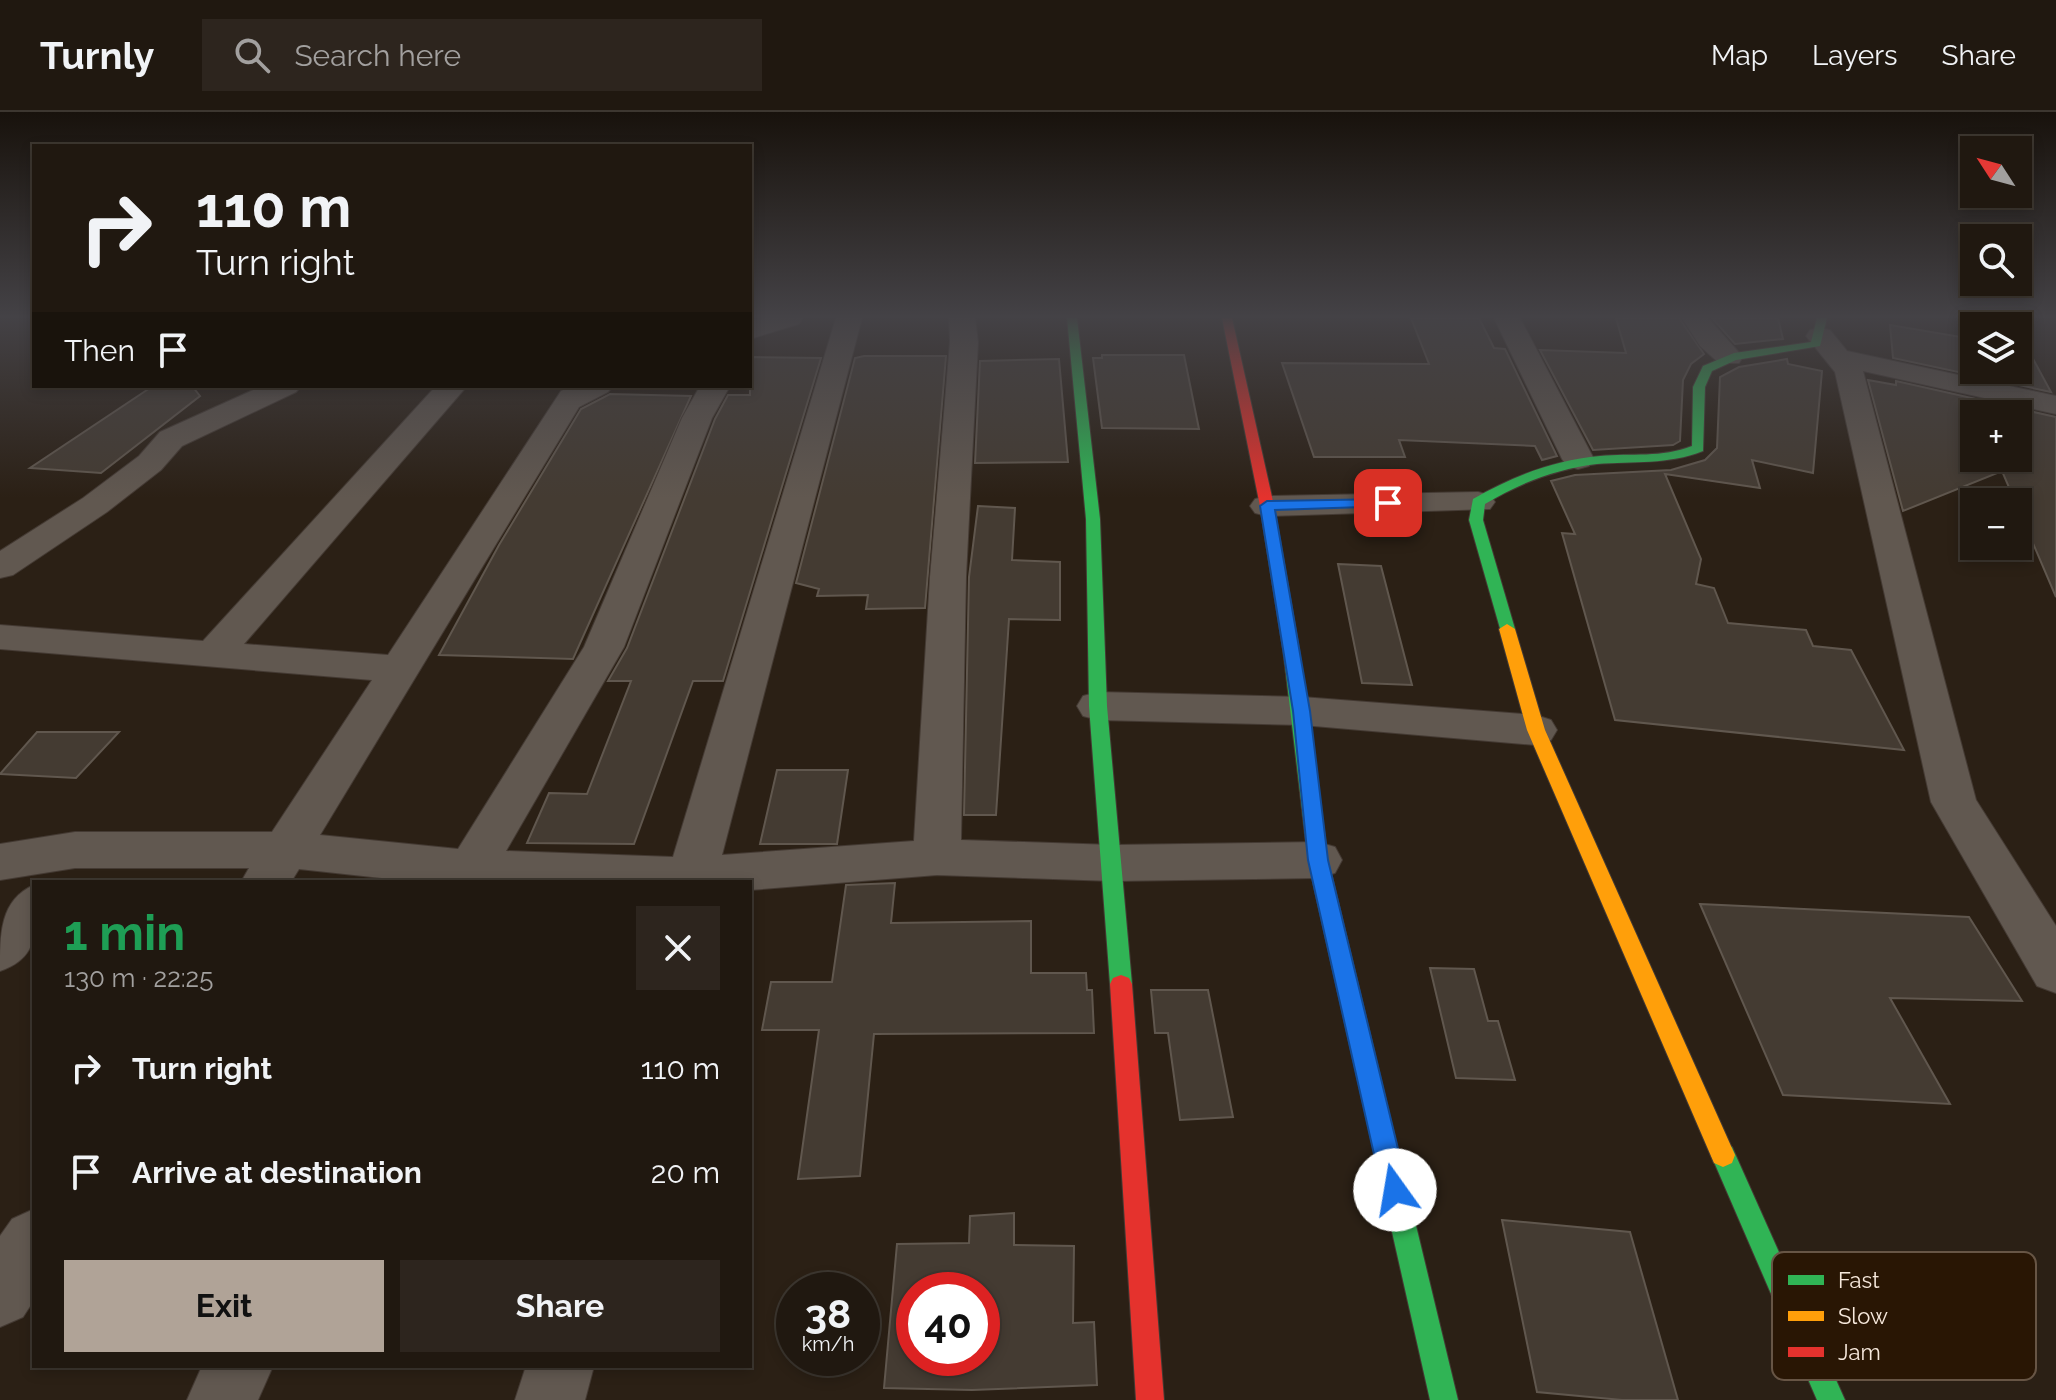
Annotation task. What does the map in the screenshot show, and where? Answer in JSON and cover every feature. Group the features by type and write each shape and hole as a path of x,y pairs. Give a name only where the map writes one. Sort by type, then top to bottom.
{"street":[{"path":"691,879 832,378"},
{"path":"937,857 948,577 962,378"},
{"path":"1078,378 1093,519 1098,706 1113,863 1150,1400"},
{"path":"1240,378 1267,506 1302,711 1318,860 1444,1400"},
{"path":"1537,378 1578,459"},
{"path":"1267,506 1478,502 1501,486 1578,459 1680,457 1698,448 1702,378"},
{"path":"1851,378 1954,802 2056,971"},
{"path":"1965,378 2056,405"},
{"path":"232,388 272,392"},
{"path":"213,654 450,388"},
{"path":"276,866 565,405 571,397 593,388"},
{"path":"469,876 604,647 697,418 714,388"},
{"path":"0,567 95,505 150,463 171,439 272,392"},
{"path":"1478,502 1476,520 1536,730 1772,1266"},
{"path":"0,637 401,669"},
{"path":"1098,706 1302,711 1536,730"},
{"path":"0,862 63,866 276,866 469,876 691,879 937,857 1113,863 1318,860"},
{"path":"0,950 32,908"},
{"path":"0,1294 32,1244"},
{"path":"222,1400 238,1368"},
{"path":"550,1400 559,1368"},
{"path":"1822,1380 1831,1400"}],"building":[{"path":"752,378 815,378 723,681 693,681 634,844 527,843 549,793 587,794 631,681 608,681 627,648 715,419 728,395 750,395"},
{"path":"850,378 944,378 925,608 866,609 868,595 817,596 819,589 796,583"},
{"path":"979,378 1061,378 1068,462 975,463"},
{"path":"1096,378 1189,378 1199,429 1102,428"},
{"path":"1287,378 1519,378 1557,456 1542,460 1535,446 1399,440 1405,457 1314,457"},
{"path":"1555,378 1684,378 1680,441 1673,445 1593,450"},
{"path":"1720,378 1821,378 1813,473 1752,460 1760,488 1665,474 1701,559 1696,584 1714,588 1728,623 1806,630 1813,646 1851,650 1904,750 1615,720 1562,533 1575,534 1551,481 1575,475 1671,470 1705,460 1717,448"},
{"path":"2032,378 2043,378 2051,392 2014,384 2032,384"},
{"path":"1868,380 1896,385 1896,381 1980,400 1960,400 1960,472 2000,472 1903,511"},
{"path":"150,388 194,388 200,396 101,473 30,468"},
{"path":"610,394 691,396 573,659 439,655 499,545 581,409"},
{"path":"2032,412 2056,417 2056,597 2032,541 2032,488 2009,488 2002,472 2032,472"},
{"path":"978,506 1015,508 1012,560 1060,562 1060,620 1009,619 996,815 964,815 969,577"},
{"path":"1338,564 1381,566 1412,685 1362,683"},
{"path":"37,732 119,732 76,778 0,774"},
{"path":"777,770 848,770 837,844 760,844"},
{"path":"895,883 891,923 1031,921 1031,973 1086,973 1087,990 1092,990 1094,1033 874,1034 860,1176 798,1179 819,1030 762,1030 771,982 832,982 846,885"},
{"path":"1700,904 1969,917 2022,1001 1890,998 1950,1104 1783,1095"},
{"path":"1430,968 1474,969 1488,1021 1498,1021 1515,1080 1456,1078"},
{"path":"1151,990 1208,990 1233,1117 1180,1120 1168,1033 1155,1033"},
{"path":"1014,1213 1014,1245 1074,1246 1073,1323 1094,1322 1097,1385 972,1390 884,1388 897,1244 969,1243 970,1216"},
{"path":"1502,1220 1630,1232 1678,1400 1622,1400 1537,1392"}],"traffic: fast":[{"path":"1078,378 1093,519 1098,706 1121,984"},
{"path":"1507,629 1476,520 1478,502 1522,479 1567,465 1600,460 1663,458 1698,448 1702,378"},
{"path":"1291,649 1318,860 1444,1400"},
{"path":"1723,1155 1772,1266"},
{"path":"1822,1380 1831,1400"}],"traffic: slow":[{"path":"1507,629 1536,730 1723,1155"}],"traffic: jam":[{"path":"1240,378 1267,506 1291,649"},
{"path":"1121,984 1150,1400"}],"route":[{"path":"1388,503 1267,506 1302,711 1318,860 1395,1190"}]}
